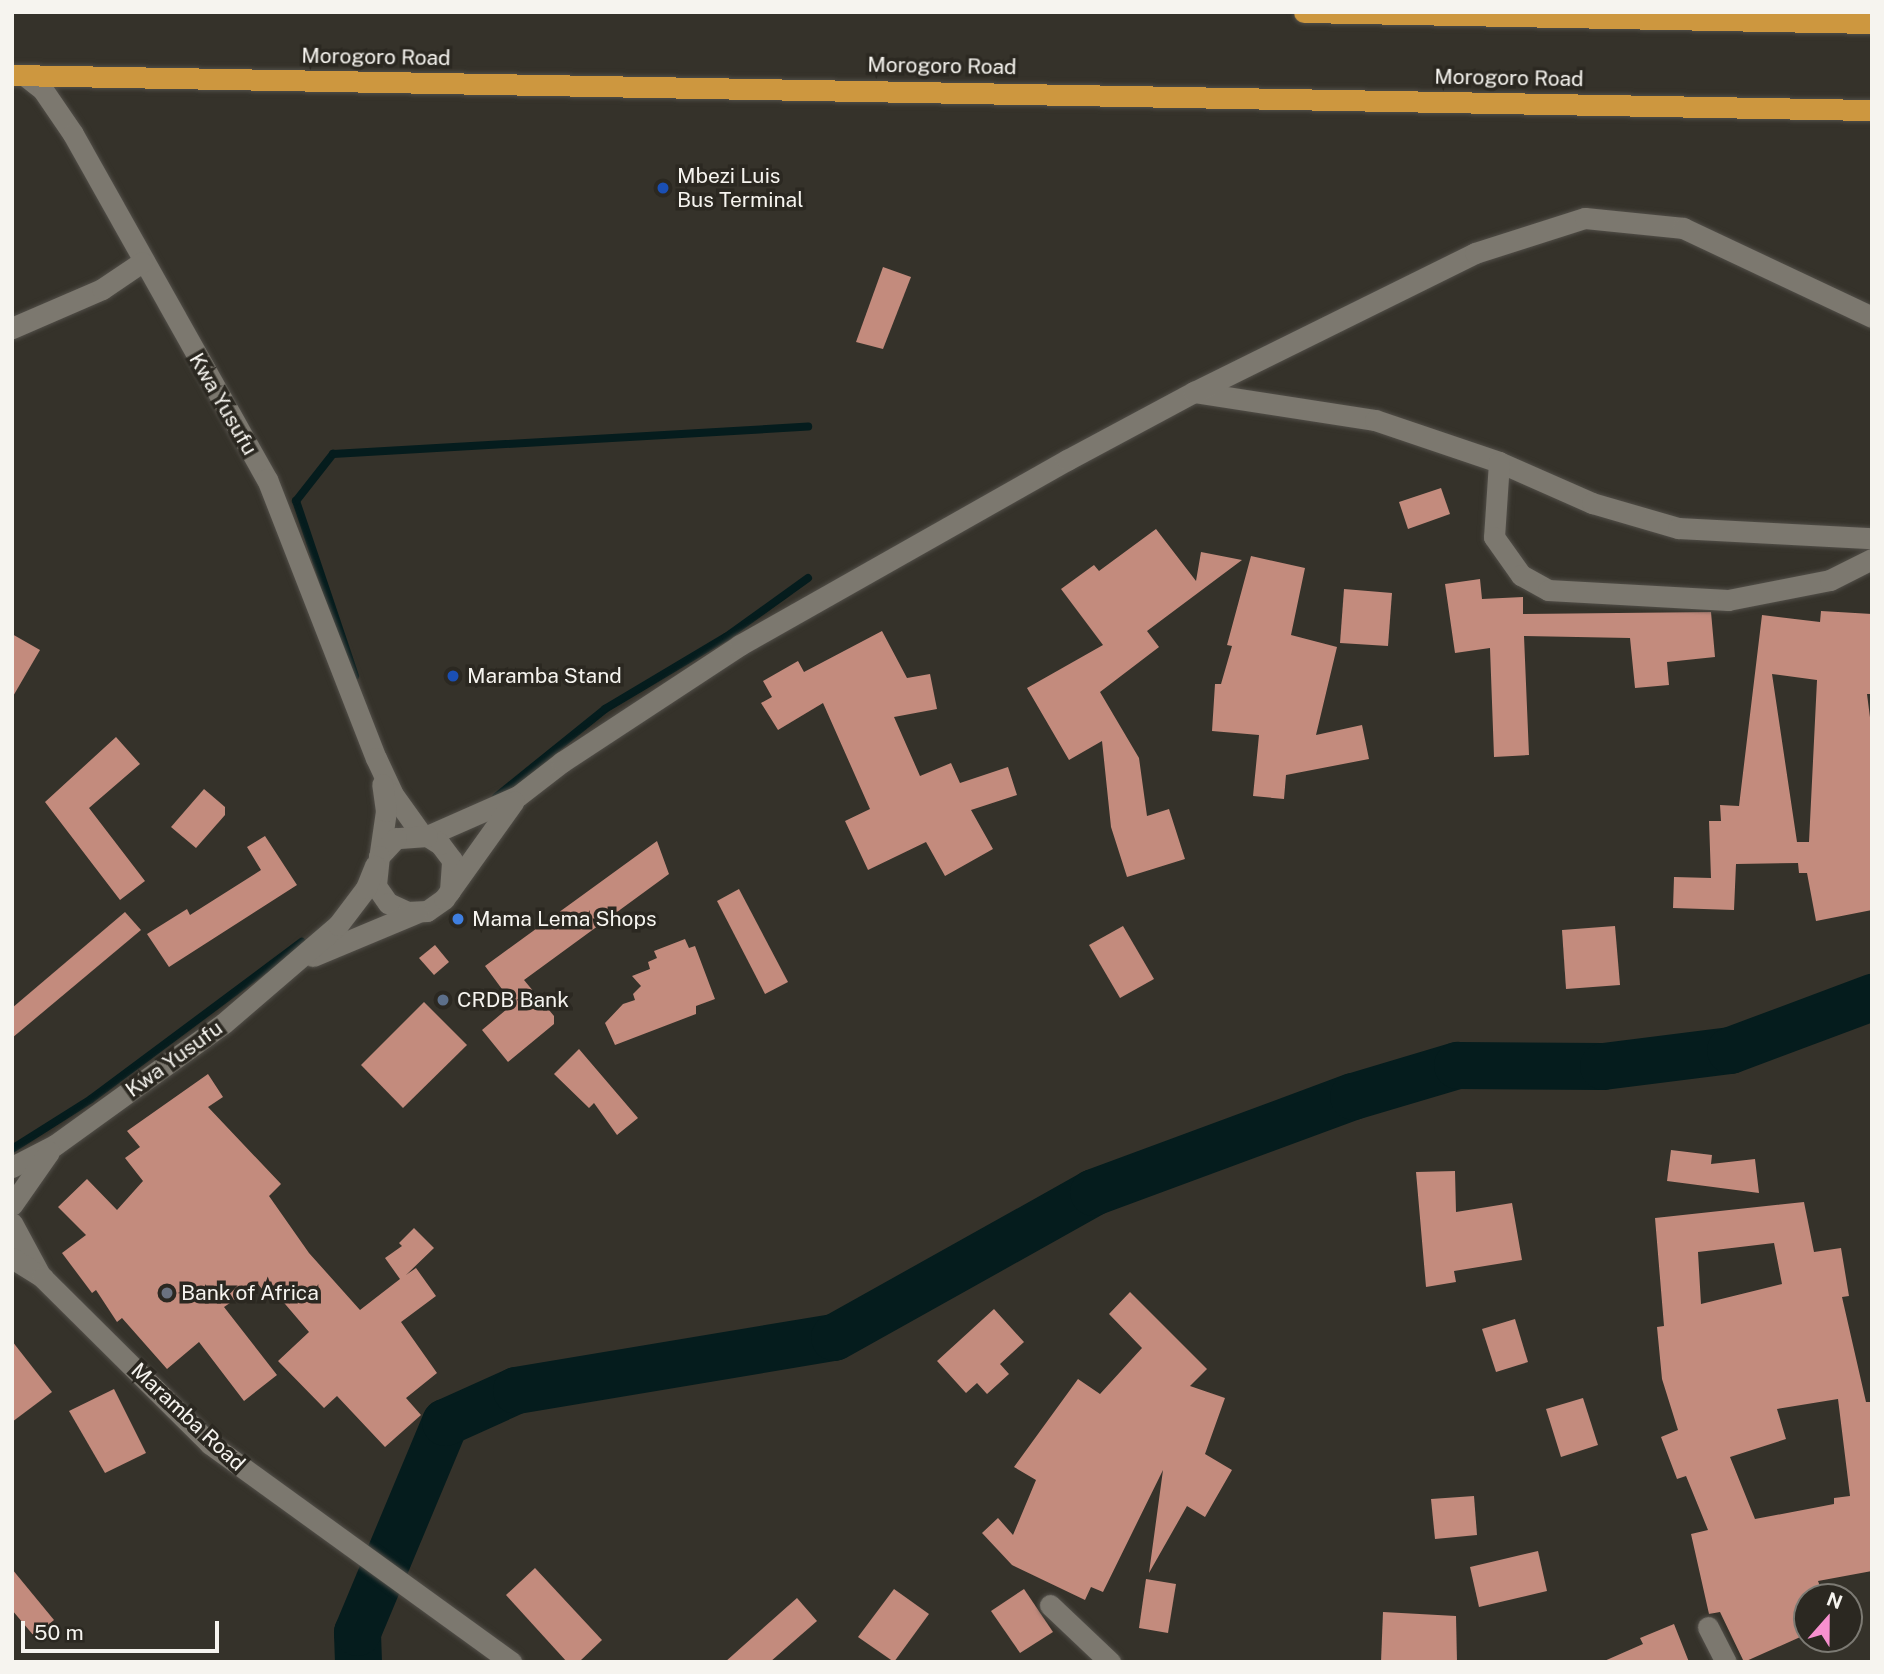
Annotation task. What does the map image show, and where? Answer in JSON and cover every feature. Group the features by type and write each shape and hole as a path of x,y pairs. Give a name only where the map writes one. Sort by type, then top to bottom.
{"highway":[{"path":"1304,12 1872,23"},
{"name":"Morogoro Road","path":"18,75 1872,110"}],"street":[{"name":"Kwa Yusufu","path":"18,75 43,90 73,134 142,262 267,479 391,793 425,835"},
{"path":"517,796 450,891 436,906 417,913 388,903 376,886 377,861 396,838 425,835 517,796 562,762 740,645 1194,392 1475,253 1585,218 1683,228 1872,317"},
{"path":"12,328 102,289 142,262"},
{"path":"1194,392 1340,412 1499,461 1592,503 1678,528 1872,538"},
{"path":"1499,461 1494,537 1521,575 1548,590 1728,600 1830,580 1872,559"},
{"name":"Kwa Yusufu","path":"12,1167 55,1145 223,1023 290,968 356,905 377,861 386,811 376,758"},
{"path":"425,835 440,844 452,860 450,891"},
{"name":"Kwa Yusufu","path":"290,968 358,934 417,913"},
{"name":"Kwa Yusufu","path":"12,1205 55,1145"},
{"name":"Maramba Road","path":"12,1223 42,1277"},
{"name":"Maramba Road","path":"12,1258 42,1277 211,1444 511,1662"},
{"path":"1050,1605 1110,1662"},
{"path":"1708,1627 1726,1662"}],"building":[{"path":"883,267 911,277 883,349 856,342"},
{"path":"1441,488 1450,514 1408,529 1399,502"},
{"path":"1156,529 1196,581 1201,552 1242,560 1147,631 1159,647 1100,692 1139,758 1147,816 1169,809 1185,859 1127,877 1111,827 1102,741 1069,760 1027,688 1103,645 1061,589 1094,565 1099,571"},
{"path":"1251,556 1305,568 1291,635 1337,647 1316,735 1362,725 1369,759 1286,775 1284,799 1253,796 1259,735 1212,731 1215,684 1221,684 1232,646 1227,645"},
{"path":"1480,579 1482,599 1523,597 1523,614 1711,612 1715,657 1667,662 1669,685 1635,688 1630,638 1524,636 1529,755 1494,757 1490,648 1455,653 1445,584"},
{"path":"1344,589 1392,593 1388,646 1340,643"},
{"path":"1821,611 1872,614 1872,694 1867,694 1872,733 1872,910 1816,921 1807,873 1799,873 1798,863 1736,864 1734,910 1673,908 1674,877 1711,878 1709,821 1721,821 1720,805 1739,806 1762,615 1820,622","holes":["1772,674 1817,680 1809,842 1797,842"]},
{"path":"882,631 907,678 930,674 937,709 894,717 920,776 951,763 960,783 1008,767 1017,795 971,810 993,849 945,876 926,842 868,870 845,821 870,809 823,703 778,730 761,703 772,697 763,681 798,661 804,672"},
{"path":"12,634 40,650 12,698"},
{"path":"116,737 140,764 89,808 145,881 120,900 45,802"},
{"path":"204,789 225,807 225,815 196,848 171,827"},
{"path":"265,836 297,885 169,967 147,934 187,909 190,915 261,870 247,847"},
{"path":"657,841 669,874 524,980 554,1016 554,1024 508,1062 482,1030 513,1004 485,966"},
{"path":"739,889 788,982 765,994 717,901"},
{"path":"125,912 141,930 12,1038 12,1008"},
{"path":"1123,926 1154,979 1120,998 1089,945"},
{"path":"1615,926 1620,985 1566,989 1562,930"},
{"path":"685,939 689,948 695,946 715,999 696,1006 696,1014 615,1045 605,1023 623,1004 635,1000 633,994 641,986 632,976 650,969 648,962 657,958 654,951"},
{"path":"435,945 449,962 434,975 419,958"},
{"path":"424,1002 467,1045 403,1108 361,1065"},
{"path":"579,1049 638,1118 617,1135 594,1103 589,1108 554,1074"},
{"path":"208,1074 223,1097 208,1107 281,1184 269,1196 309,1253 360,1310 400,1279 385,1258 402,1246 399,1243 414,1228 434,1248 406,1275 416,1268 436,1296 401,1322 437,1373 406,1398 421,1415 385,1447 337,1396 324,1408 278,1361 309,1332 268,1284 262,1289 258,1284 224,1307 277,1375 244,1401 199,1342 167,1369 122,1318 117,1322 96,1290 92,1293 62,1253 86,1235 58,1207 87,1179 117,1210 143,1181 125,1158 140,1147 127,1131"},
{"path":"1671,1150 1712,1155 1711,1164 1755,1159 1759,1193 1667,1181"},
{"path":"1455,1171 1456,1212 1512,1203 1522,1260 1454,1271 1456,1282 1426,1287 1416,1172"},
{"path":"1804,1202 1814,1252 1841,1248 1849,1296 1842,1297 1866,1402 1872,1402 1872,1571 1818,1581 1819,1583 1793,1583 1793,1640 1744,1662 1720,1612 1709,1614 1691,1534 1708,1530 1686,1476 1677,1479 1661,1437 1678,1430 1662,1379 1657,1327 1664,1326 1655,1218","holes":["1774,1243 1782,1284 1701,1304 1698,1252","1838,1399 1850,1496 1834,1498 1834,1504 1755,1519 1730,1457 1786,1439 1777,1409"]},
{"path":"1130,1292 1207,1369 1190,1386 1225,1398 1205,1454 1232,1470 1205,1517 1187,1506 1149,1573 1163,1470 1103,1592 1091,1587 1085,1600 1012,1565 982,1533 998,1518 1013,1535 1036,1480 1014,1467 1078,1379 1100,1394 1142,1348 1109,1314"},
{"path":"994,1309 1024,1342 1000,1364 1009,1374 987,1394 977,1383 966,1393 937,1361"},
{"path":"1515,1319 1528,1362 1496,1372 1482,1329"},
{"path":"12,1341 52,1392 12,1422"},
{"path":"114,1389 146,1453 105,1473 69,1411"},
{"path":"1583,1398 1598,1445 1561,1457 1546,1409"},
{"path":"1474,1496 1477,1535 1435,1539 1431,1499"},
{"path":"1538,1551 1547,1591 1479,1607 1470,1567"},
{"path":"535,1568 602,1640 579,1662 567,1662 506,1595"},
{"path":"12,1569 54,1620 34,1636 12,1610"},
{"path":"1146,1579 1176,1584 1168,1633 1139,1628"},
{"path":"894,1589 929,1614 894,1662 858,1637"},
{"path":"1024,1589 1053,1632 1020,1653 991,1611"},
{"path":"797,1598 817,1621 770,1662 725,1662"},
{"path":"1383,1612 1456,1616 1457,1662 1381,1662"},
{"path":"1674,1624 1689,1662 1602,1662 1643,1644 1640,1638"}],"waterway":[{"path":"355,676 296,501 333,454 808,427"},
{"path":"496,797 605,709 726,637 808,578"},
{"path":"12,1149 91,1099 302,942"},
{"path":"358,1662 357,1632 445,1422 516,1390 834,1337 1093,1192 1353,1096 1457,1065 1603,1066 1730,1050 1872,997"}],"place":[{"name":"Mbezi Luis Bus Terminal","path":"663,188"},
{"name":"Maramba Stand","path":"453,676"},
{"name":"Mama Lema Shops","path":"458,919"},
{"name":"CRDB Bank","path":"443,1000"},
{"name":"Bank of Africa","path":"167,1293"}]}
